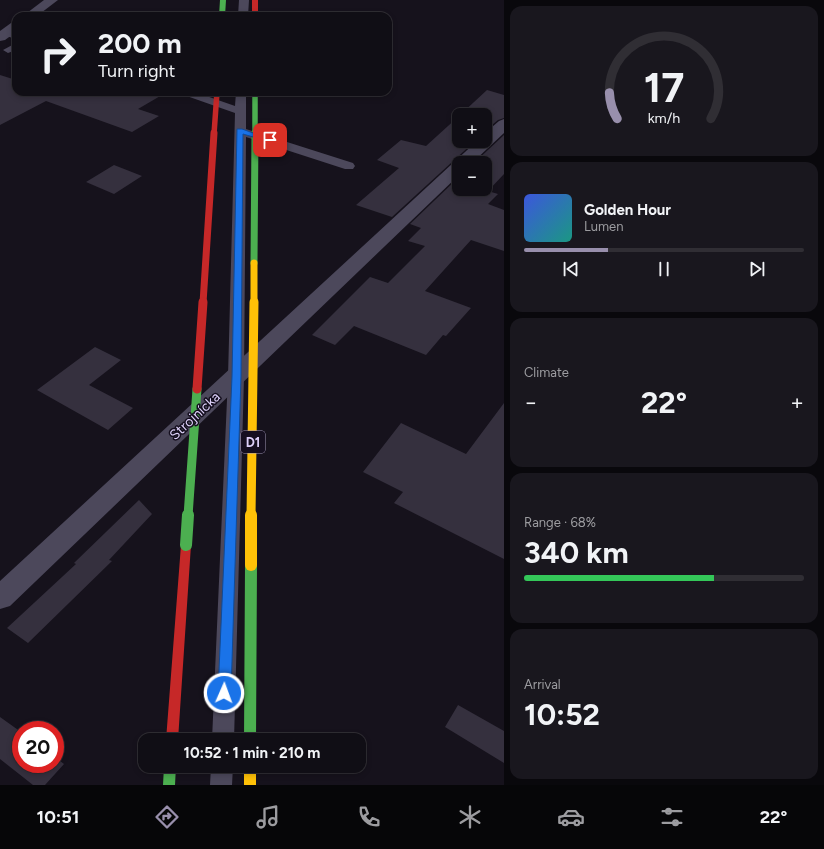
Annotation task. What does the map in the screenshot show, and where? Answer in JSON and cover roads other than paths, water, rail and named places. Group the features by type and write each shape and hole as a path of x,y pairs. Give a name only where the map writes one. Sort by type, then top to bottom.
{"highway":[{"path":"222,12 223,0"},
{"path":"254,0 254,12"},
{"path":"172,733 217,96"},
{"name":"D1","path":"250,733 255,96"},
{"path":"166,785 169,773"},
{"path":"169,785 170,773"},
{"path":"250,773 250,785"}],"street":[{"path":"35,12 52,0"},
{"path":"470,156 504,124"},
{"name":"Strojnícka","path":"0,598 452,173"}],"lane":[{"path":"244,0 244,12"},
{"path":"196,96 240,112"},
{"path":"223,733 236,377 241,96"},
{"path":"240,131 348,166"},
{"path":"221,785 222,773"}]}
